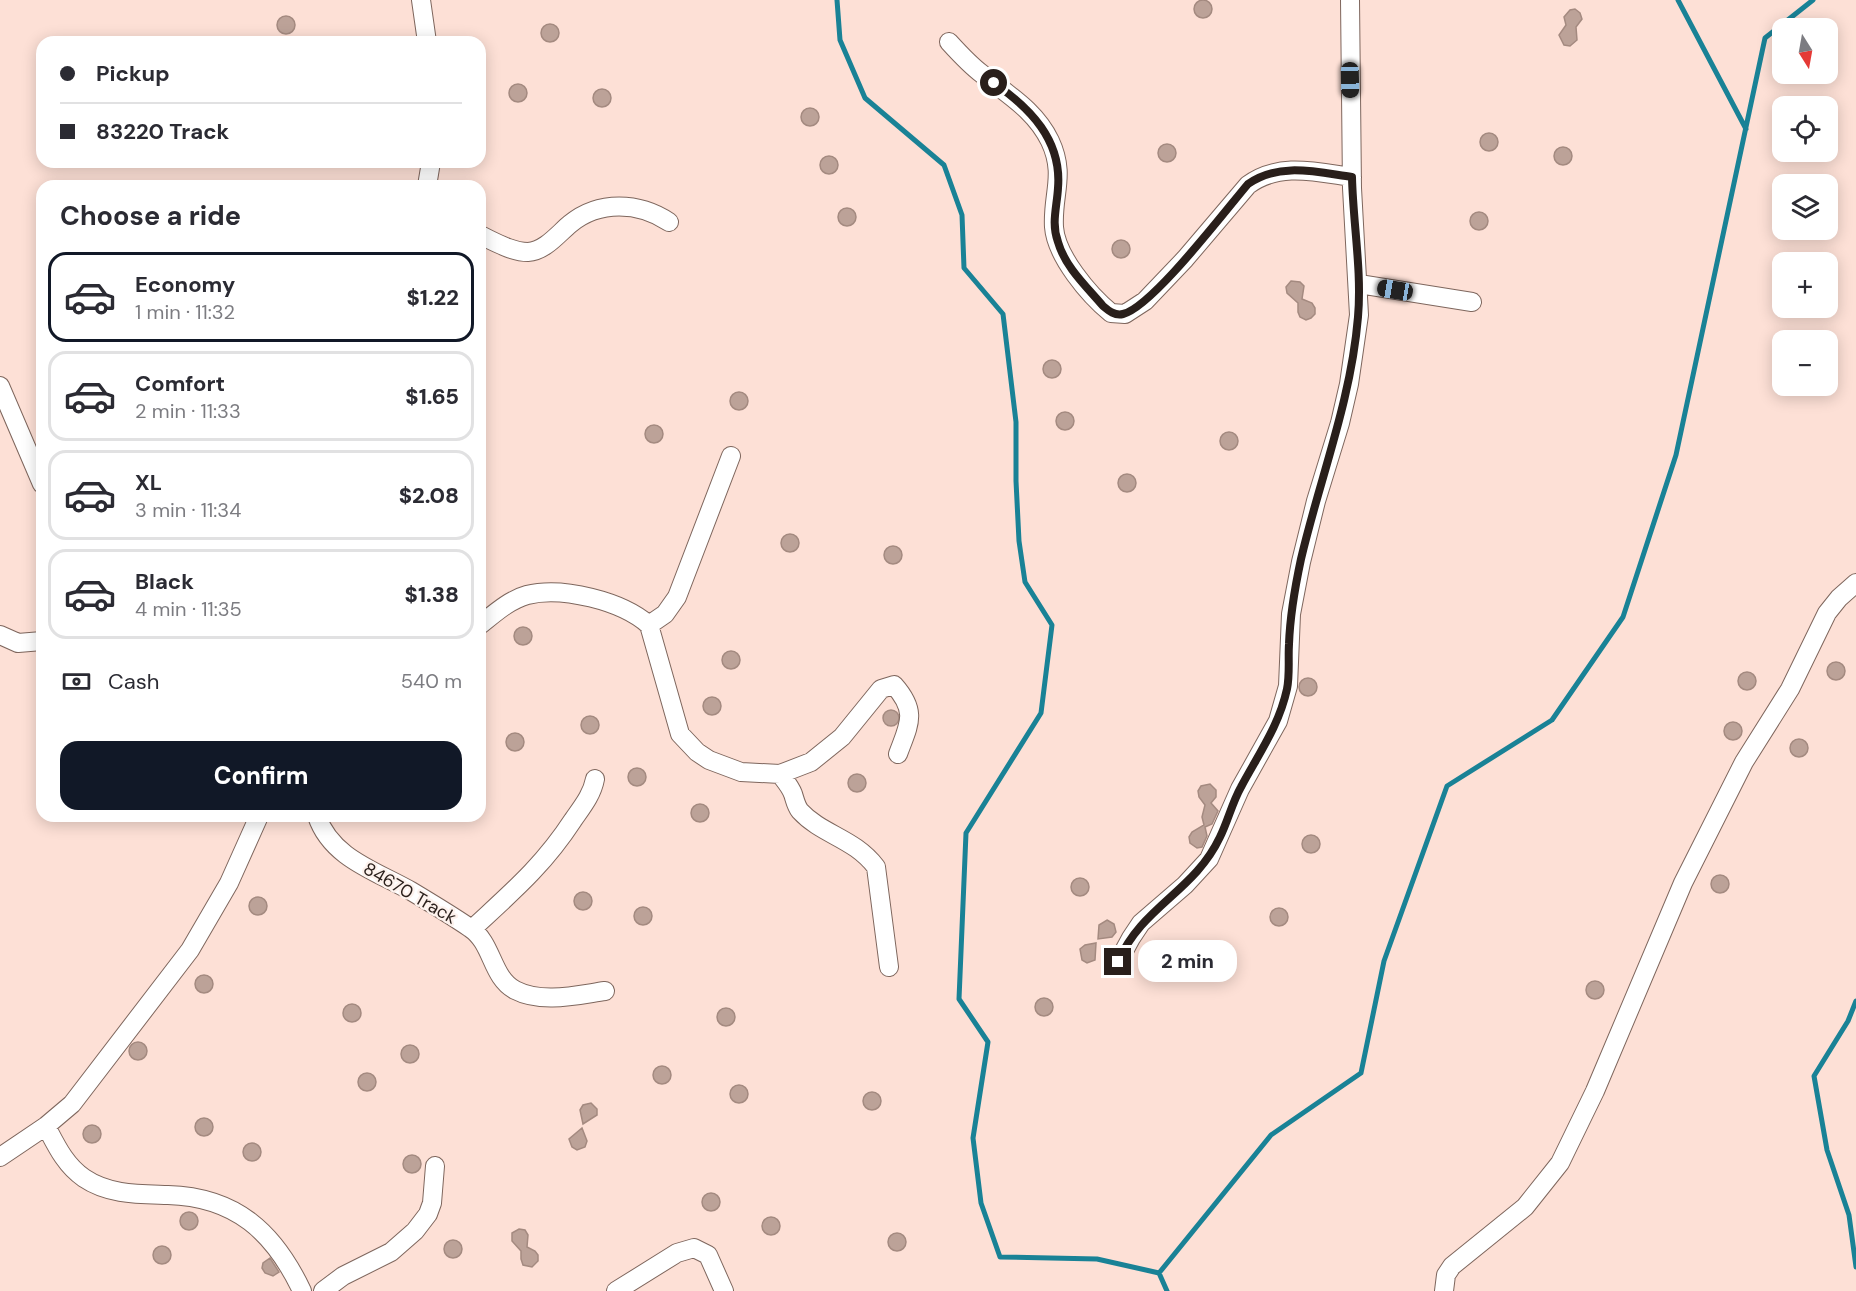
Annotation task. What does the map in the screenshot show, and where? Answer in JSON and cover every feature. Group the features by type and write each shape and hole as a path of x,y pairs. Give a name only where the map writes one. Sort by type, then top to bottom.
{"street":[{"path":"421,0 426,36"},
{"path":"1118,962 1142,923 1185,885 1209,859 1240,789 1278,721 1288,686 1291,614 1300,562 1349,384 1359,315 1352,177 1350,0"},
{"path":"949,42 971,65 1025,107 1044,130 1055,152 1058,169 1054,228 1057,241 1071,268 1111,313 1125,314 1145,301 1185,259 1248,184 1258,177 1284,170 1352,177"},
{"path":"486,238 526,252 540,249 583,216 630,206 643,208 669,222"},
{"path":"1359,284 1472,302"},
{"path":"0,386 36,470"},
{"path":"649,625 665,614 677,597 731,456"},
{"path":"1444,1291 1446,1275 1452,1266 1525,1207 1560,1163 1595,1091 1683,883 1744,762 1790,688 1827,613 1856,583"},
{"path":"486,621 512,602 540,593 585,597 626,609 649,625 680,734 697,752 720,766 741,772 780,774 811,762 842,738 881,689 891,685 894,685 905,698 910,714 910,722 898,754"},
{"path":"0,635 18,643 36,642"},
{"path":"780,774 789,786 800,811 829,832 853,844 876,867 889,967"},
{"name":"84670 Track","path":"320,822 322,828 347,856 364,868 410,890 472,929 524,882 555,848 587,799 595,779"},
{"path":"0,1157 61,1114 82,1091 190,950 229,883 256,822"},
{"path":"472,929 488,948 500,976 515,990 530,995 550,997 605,991"},
{"path":"46,1126 72,1168 98,1186 139,1195 201,1198 245,1218 261,1229 278,1247 302,1291"},
{"path":"323,1291 343,1276 391,1252 415,1231 428,1214 432,1203 435,1166"},
{"path":"616,1291 677,1253 694,1248 708,1255 724,1291"}],"building":[{"path":"1203,0 1209,3 1212,9 1209,15 1203,18 1197,15 1194,9 1197,3"},
{"path":"1575,9 1580,13 1582,19 1576,27 1577,40 1570,46 1564,45 1559,35 1566,25 1564,17 1570,10"},
{"path":"286,16 292,19 295,25 292,31 286,34 280,31 277,25 280,19"},
{"path":"550,24 556,27 559,33 556,39 550,42 544,39 541,33 544,27"},
{"path":"518,84 524,87 527,93 524,99 518,102 512,99 509,93 512,87"},
{"path":"602,89 608,92 611,98 608,104 602,107 596,104 593,98 596,92"},
{"path":"810,108 816,111 819,117 816,123 810,126 804,123 801,117 804,111"},
{"path":"1489,133 1495,136 1498,142 1495,148 1489,151 1483,148 1480,142 1483,136"},
{"path":"1167,144 1173,147 1176,153 1173,159 1167,162 1161,159 1158,153 1161,147"},
{"path":"1563,147 1569,150 1572,156 1569,162 1563,165 1557,162 1554,156 1557,150"},
{"path":"829,156 835,159 838,165 835,171 829,174 823,171 820,165 823,159"},
{"path":"847,208 853,211 856,217 853,223 847,226 841,223 838,217 841,211"},
{"path":"1479,212 1485,215 1488,221 1485,227 1479,230 1473,227 1470,221 1473,215"},
{"path":"1121,240 1127,243 1130,249 1127,255 1121,258 1115,255 1112,249 1115,243"},
{"path":"1291,281 1300,282 1304,286 1302,299 1312,303 1315,308 1315,314 1311,318 1306,320 1300,317 1298,303 1287,293 1286,287"},
{"path":"1052,360 1058,363 1061,369 1058,375 1052,378 1046,375 1043,369 1046,363"},
{"path":"739,392 745,395 748,401 745,407 739,410 733,407 730,401 733,395"},
{"path":"1065,412 1071,415 1074,421 1071,427 1065,430 1059,427 1056,421 1059,415"},
{"path":"654,425 660,428 663,434 660,440 654,443 648,440 645,434 648,428"},
{"path":"1229,432 1235,435 1238,441 1235,447 1229,450 1223,447 1220,441 1223,435"},
{"path":"1127,474 1133,477 1136,483 1133,489 1127,492 1121,489 1118,483 1121,477"},
{"path":"790,534 796,537 799,543 796,549 790,552 784,549 781,543 784,537"},
{"path":"893,546 899,549 902,555 899,561 893,564 887,561 884,555 887,549"},
{"path":"523,627 529,630 532,636 529,642 523,645 517,642 514,636 517,630"},
{"path":"731,651 737,654 740,660 737,666 731,669 725,666 722,660 725,654"},
{"path":"1836,662 1842,665 1845,671 1842,677 1836,680 1830,677 1827,671 1830,665"},
{"path":"1747,672 1753,675 1756,681 1753,687 1747,690 1741,687 1738,681 1741,675"},
{"path":"1308,678 1314,681 1317,687 1314,693 1308,696 1302,693 1299,687 1302,681"},
{"path":"712,697 718,700 721,706 718,712 712,715 706,712 703,706 706,700"},
{"path":"888,710 894,710 899,718 897,724 888,726 883,721 883,715"},
{"path":"590,716 596,719 599,725 596,731 590,734 584,731 581,725 584,719"},
{"path":"1733,722 1739,725 1742,731 1739,737 1733,740 1727,737 1724,731 1727,725"},
{"path":"515,733 521,736 524,742 521,748 515,751 509,748 506,742 509,736"},
{"path":"1799,739 1805,742 1808,748 1805,754 1799,757 1793,754 1790,748 1793,742"},
{"path":"637,768 643,771 646,777 643,783 637,786 631,783 628,777 631,771"},
{"path":"857,774 863,777 866,783 863,789 857,792 851,789 848,783 851,777"},
{"path":"1210,784 1216,790 1216,797 1211,803 1218,811 1212,824 1205,827 1207,836 1202,847 1197,848 1190,843 1189,837 1192,832 1204,825 1202,817 1205,805 1198,791 1201,786"},
{"path":"700,804 706,807 709,813 706,819 700,822 694,819 691,813 694,807"},
{"path":"1311,835 1317,838 1320,844 1317,850 1311,853 1305,850 1302,844 1305,838"},
{"path":"1720,875 1726,878 1729,884 1726,890 1720,893 1714,890 1711,884 1714,878"},
{"path":"1080,878 1086,881 1089,887 1086,893 1080,896 1074,893 1071,887 1074,881"},
{"path":"583,892 589,895 592,901 589,907 583,910 577,907 574,901 577,895"},
{"path":"258,897 264,900 267,906 264,912 258,915 252,912 249,906 252,900"},
{"path":"643,907 649,910 652,916 649,922 643,925 637,922 634,916 637,910"},
{"path":"1279,908 1285,911 1288,917 1285,923 1279,926 1273,923 1270,917 1273,911"},
{"path":"1107,920 1114,924 1116,932 1112,937 1098,939 1099,925"},
{"path":"1096,943 1095,960 1087,963 1082,960 1080,949 1085,945"},
{"path":"204,975 210,978 213,984 210,990 204,993 198,990 195,984 198,978"},
{"path":"1595,981 1601,984 1604,990 1601,996 1595,999 1589,996 1586,990 1589,984"},
{"path":"1044,998 1050,1001 1053,1007 1050,1013 1044,1016 1038,1013 1035,1007 1038,1001"},
{"path":"352,1004 358,1007 361,1013 358,1019 352,1022 346,1019 343,1013 346,1007"},
{"path":"726,1008 732,1011 735,1017 732,1023 726,1026 720,1023 717,1017 720,1011"},
{"path":"138,1042 144,1045 147,1051 144,1057 138,1060 132,1057 129,1051 132,1045"},
{"path":"410,1045 416,1048 419,1054 416,1060 410,1063 404,1060 401,1054 404,1048"},
{"path":"662,1066 668,1069 671,1075 668,1081 662,1084 656,1081 653,1075 656,1069"},
{"path":"367,1073 373,1076 376,1082 373,1088 367,1091 361,1088 358,1082 361,1076"},
{"path":"739,1085 745,1088 748,1094 745,1100 739,1103 733,1100 730,1094 733,1088"},
{"path":"872,1092 878,1095 881,1101 878,1107 872,1110 866,1107 863,1101 866,1095"},
{"path":"591,1103 597,1109 597,1115 583,1124 580,1110 583,1105"},
{"path":"204,1118 210,1121 213,1127 210,1133 204,1136 198,1133 195,1127 198,1121"},
{"path":"92,1125 98,1128 101,1134 98,1140 92,1143 86,1140 83,1134 86,1128"},
{"path":"582,1128 587,1141 585,1147 577,1150 572,1147 569,1139"},
{"path":"252,1143 258,1146 261,1152 258,1158 252,1161 246,1158 243,1152 246,1146"},
{"path":"412,1155 418,1158 421,1164 418,1170 412,1173 406,1170 403,1164 406,1158"},
{"path":"711,1193 717,1196 720,1202 717,1208 711,1211 705,1208 702,1202 705,1196"},
{"path":"189,1212 195,1215 198,1221 195,1227 189,1230 183,1227 180,1221 183,1215"},
{"path":"771,1217 777,1220 780,1226 777,1232 771,1235 765,1232 762,1226 765,1220"},
{"path":"519,1229 525,1230 528,1235 527,1247 538,1255 538,1261 532,1267 523,1265 521,1251 512,1241 512,1233"},
{"path":"897,1233 903,1236 906,1242 903,1248 897,1251 891,1248 888,1242 891,1236"},
{"path":"453,1240 459,1243 462,1249 459,1255 453,1258 447,1255 444,1249 447,1243"},
{"path":"162,1246 168,1249 171,1255 168,1261 162,1264 156,1261 153,1255 156,1249"},
{"path":"270,1258 279,1272 273,1276 265,1273 262,1268 263,1263"}],"waterway":[{"path":"837,0 840,40 865,98 944,165 962,215 964,268 1003,314 1016,422 1019,541 1025,582 1052,625 1041,713 966,833 959,999 988,1042 973,1138 981,1203 1000,1257 1097,1259 1159,1273 1167,1291"},
{"path":"1678,0 1746,129"},
{"path":"1159,1273 1271,1135 1361,1073 1384,961 1447,786 1552,720 1623,617 1676,455 1765,38 1813,0"},
{"path":"1856,1001 1848,1021 1814,1076 1827,1150 1849,1215 1856,1267"}],"route":[{"path":"994,83 1025,107 1044,130 1055,152 1058,169 1058,198 1054,228 1057,241 1071,268 1111,313 1125,314 1136,309 1145,301 1185,259 1248,184 1258,177 1284,170 1352,177 1359,284 1356,339 1340,423 1300,562 1291,614 1288,686 1278,721 1240,789 1209,859 1185,885 1156,908 1142,923 1123,950 1118,962"}]}
